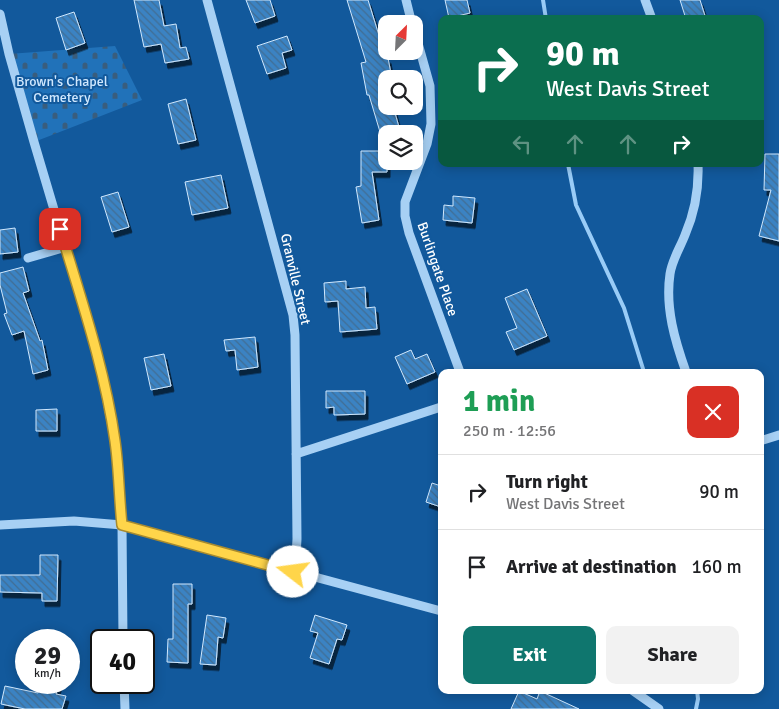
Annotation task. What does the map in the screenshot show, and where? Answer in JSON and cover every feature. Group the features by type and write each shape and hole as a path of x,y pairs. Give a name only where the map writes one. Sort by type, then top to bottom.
{"street":[{"name":"Granville Street","path":"207,0 293,315 295,336 297,539 293,572"},
{"path":"406,0 410,15"},
{"path":"646,0 651,15"},
{"path":"0,14 29,125 66,247 104,385 115,442 122,525 123,629"},
{"name":"Burlingate Place","path":"423,60 430,86 431,124 427,144 405,202 405,216 409,233 459,369"},
{"path":"685,369 679,353 669,308 670,273 675,256 695,210 698,193 698,167"},
{"path":"28,258 66,247"},
{"path":"296,454 438,408"},
{"path":"764,440 779,434"},
{"path":"0,525 74,521 122,525 438,610"},
{"path":"124,694 125,709"},
{"path":"638,694 659,709"}],"green space":[{"name":"Brown's Chapel Cemetery","path":"115,46 142,100 34,142 9,54"}],"building":[{"path":"134,0 159,0 164,26 176,24 180,48 186,47 189,59 165,63 161,44 144,47"},
{"path":"246,0 270,0 275,16 255,23"},
{"path":"347,0 368,0 378,32 378,60 388,60 390,70 378,70 378,115 396,115 398,125 378,125 369,95 367,95 361,63 366,62"},
{"path":"445,0 467,0 470,13 448,15"},
{"path":"680,0 700,0 705,15 685,15"},
{"path":"74,12 85,43 66,50 56,18"},
{"path":"287,36 292,50 282,53 286,68 267,74 257,46"},
{"path":"186,99 196,140 178,144 168,104"},
{"path":"361,151 378,151 378,170 387,170 387,172 372,172 379,220 362,223 356,187 361,186"},
{"path":"765,154 779,154 779,241 759,236 771,190 764,190"},
{"path":"221,175 228,208 192,215 185,182"},
{"path":"118,192 129,227 112,232 101,197"},
{"path":"453,196 475,198 472,223 443,220 444,205 453,206"},
{"path":"15,228 18,252 0,254 0,230"},
{"path":"23,267 29,291 23,293 40,341 42,340 48,370 33,374 24,331 12,335 4,314 7,313 0,285 0,273"},
{"path":"346,281 346,289 365,287 366,308 375,307 377,329 340,332 338,301 325,302 324,283"},
{"path":"527,289 547,336 514,350 506,332 517,328 505,298"},
{"path":"255,337 258,367 237,370 235,350 226,351 224,340"},
{"path":"411,350 415,359 427,354 435,372 407,384 395,357"},
{"path":"164,354 171,386 151,390 144,358"},
{"path":"326,391 365,391 365,414 334,415 334,407 326,408"},
{"path":"57,409 57,431 36,431 36,410"},
{"path":"432,483 438,485 438,506 426,502"},
{"path":"40,555 58,555 57,601 42,601 42,593 0,592 0,575 40,575"},
{"path":"173,584 192,584 192,604 188,604 188,663 167,662 168,639 173,639"},
{"path":"207,615 226,618 223,638 218,637 216,665 200,664"},
{"path":"315,615 347,625 342,640 337,639 329,664 310,658 318,633 310,631"},
{"path":"5,686 15,688 15,694 56,694 66,696 62,709 25,709 1,704"},
{"path":"518,694 526,694 537,699 539,694 546,694 579,709 511,709"}],"waterway":[{"path":"543,0 545,15"},
{"path":"569,167 576,205 624,308 643,369"},
{"path":"696,709 697,694"}],"route":[{"path":"60,229 104,385 115,442 122,525 293,572"}]}
